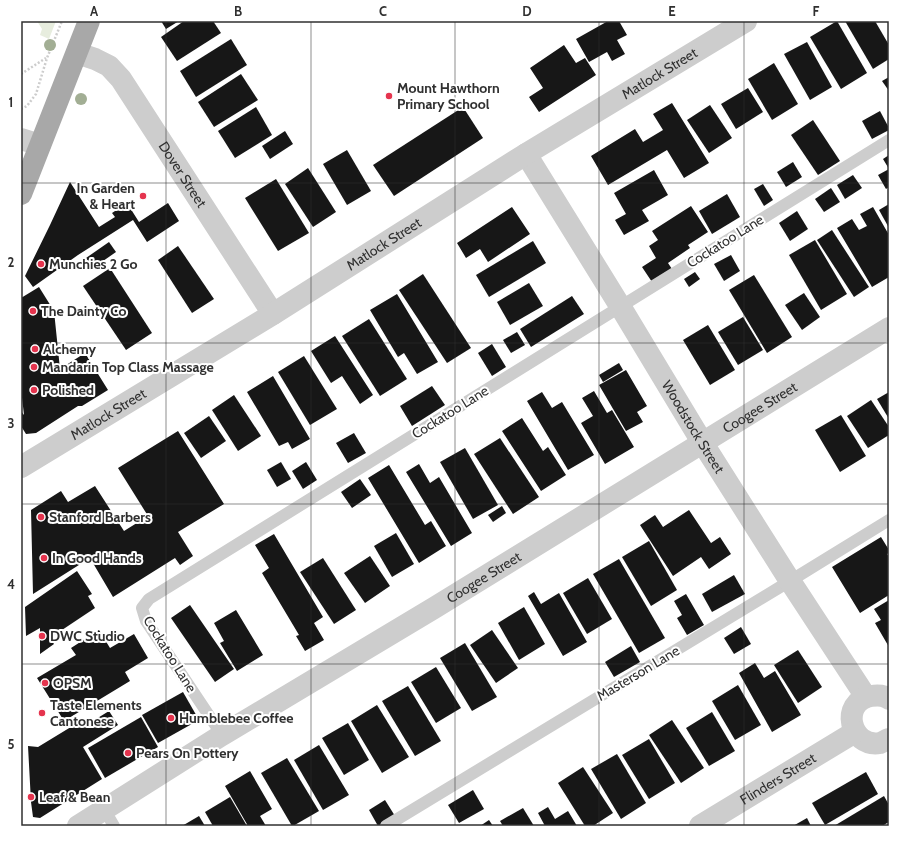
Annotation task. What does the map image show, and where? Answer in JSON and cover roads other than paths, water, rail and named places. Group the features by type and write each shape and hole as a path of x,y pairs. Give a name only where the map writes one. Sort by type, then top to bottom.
{"main road":[{"path":"21,194 31,142 77,53 89,21"}],"street":[{"name":"Matlock Street","path":"21,467 273,314 526,154 746,21"},
{"name":"Dover Street","path":"77,53 95,59 109,66 121,79 273,314"},
{"name":"Woodstock Street","path":"526,154 702,442 866,697"},
{"name":"Coogee Street","path":"78,826 109,818 222,735 434,608 889,328"},
{"path":"889,699 887,697 877,695 866,697 856,705 851,718 855,732 859,737 872,743 881,743 889,739"},
{"name":"Flinders Street","path":"700,826 855,732"}],"lane":[{"name":"Cockatoo Lane","path":"222,735 146,621 142,608 149,599 889,140"},
{"name":"Masterson Lane","path":"386,826 889,520"}],"place":[{"name":"Mount Hawthorn Primary School","path":"389,96"},
{"name":"In Garden & Heart","path":"143,196"},
{"name":"Munchies 2 Go","path":"41,264"},
{"name":"The Dainty Co","path":"33,311"},
{"name":"Alchemy","path":"35,349"},
{"name":"Mandarin Top Class Massage","path":"34,367"},
{"name":"Polished","path":"34,390"},
{"name":"Stanford Barbers","path":"41,517"},
{"name":"In Good Hands","path":"44,558"},
{"name":"DWC Studio","path":"42,636"},
{"name":"OPSM","path":"45,683"},
{"name":"Taste Elements Cantonese","path":"42,713"},
{"name":"Humblebee Coffee","path":"171,718"},
{"name":"Pears On Pottery","path":"128,753"},
{"name":"Leaf & Bean","path":"31,797"}]}
